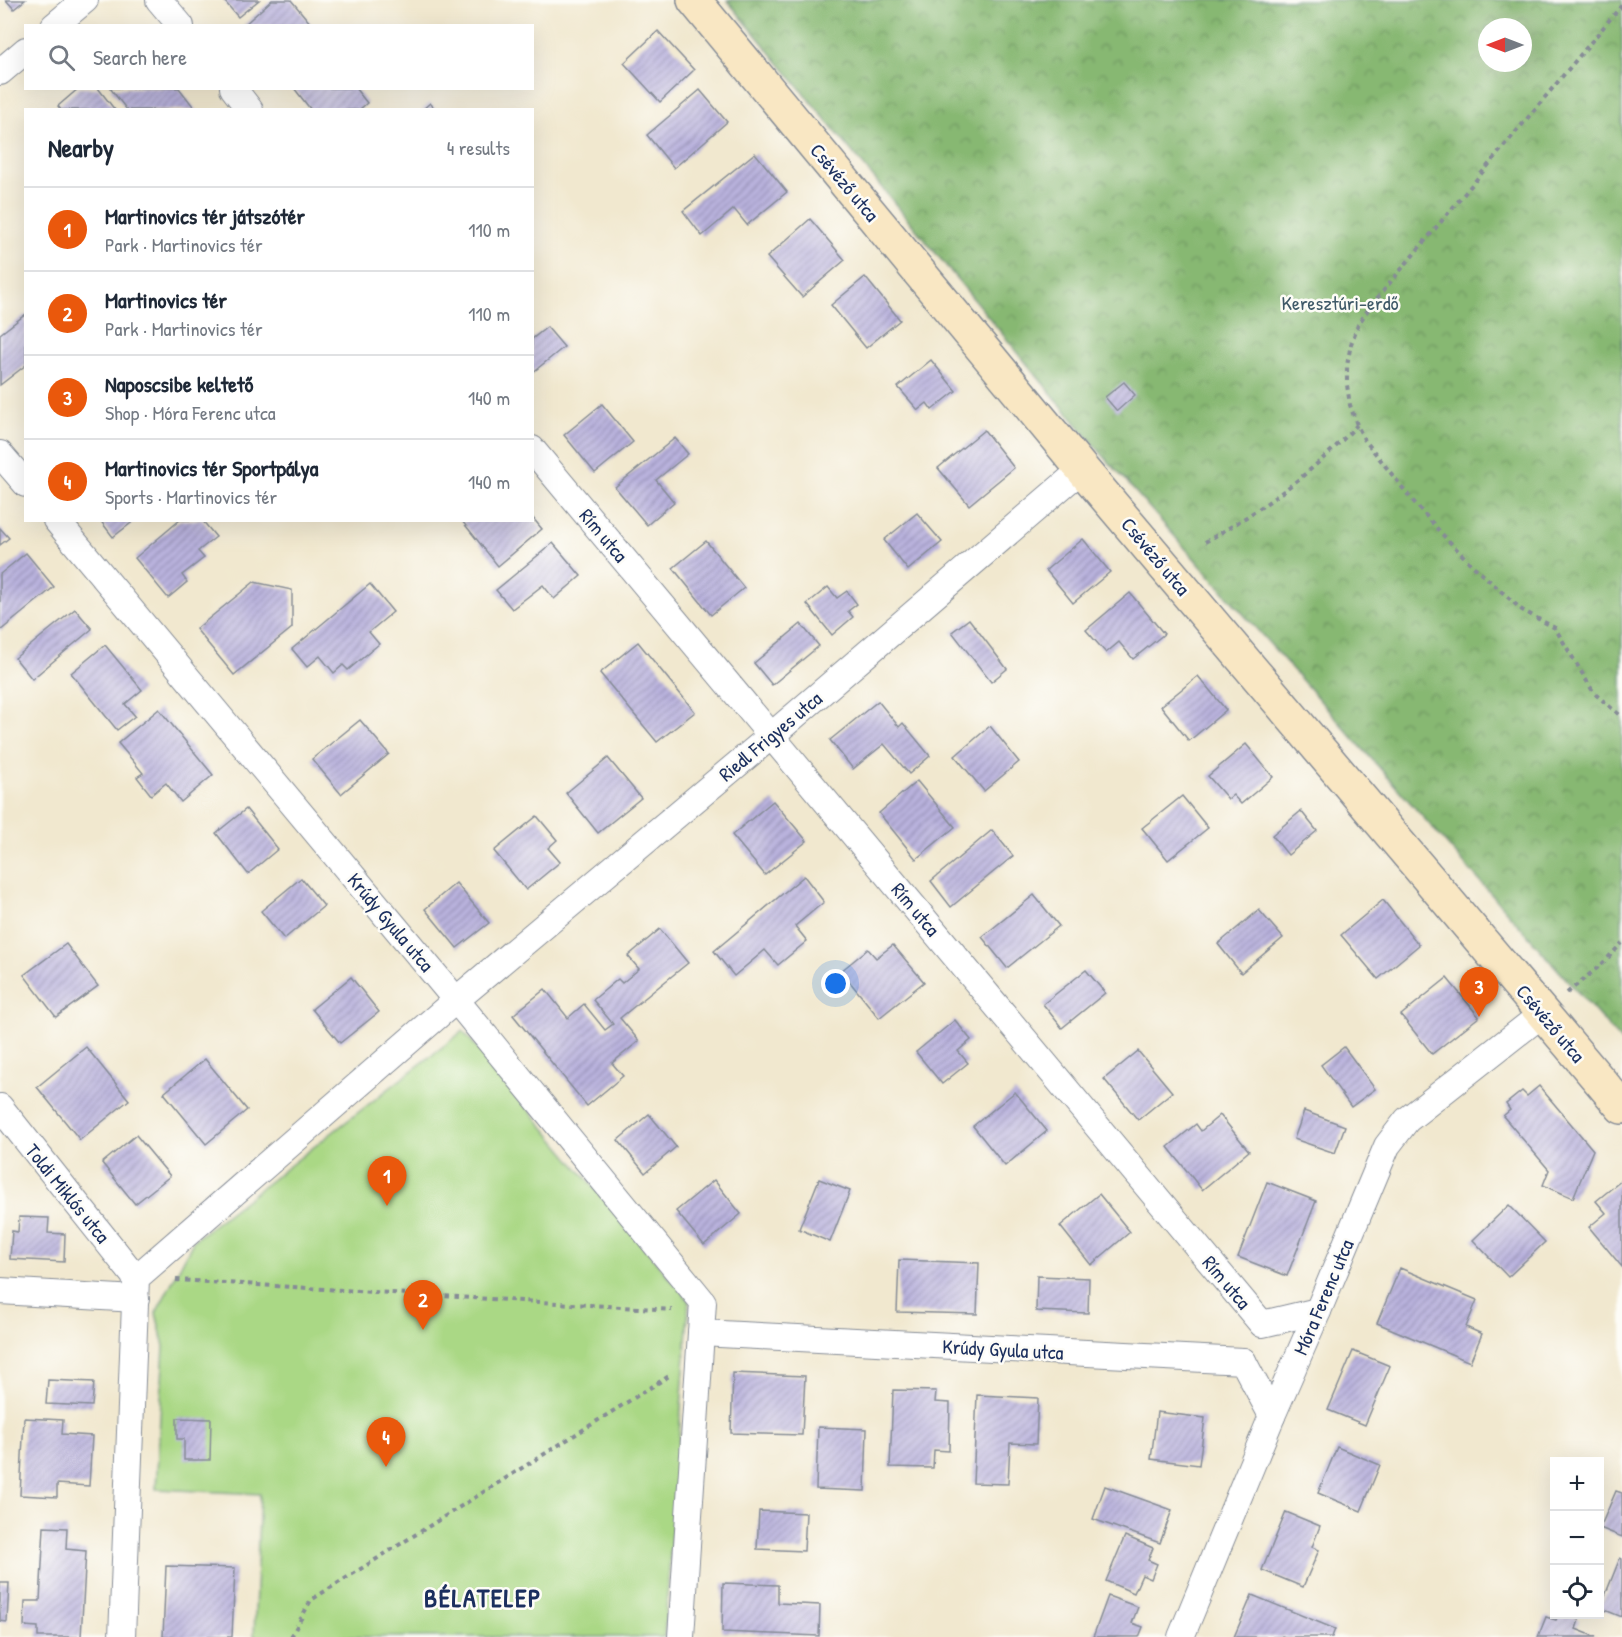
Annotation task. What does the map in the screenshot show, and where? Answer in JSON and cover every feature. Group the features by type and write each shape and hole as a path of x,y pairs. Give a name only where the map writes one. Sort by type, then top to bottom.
{"main road":[{"name":"Csévéző utca","path":"694,0 1082,469 1622,1107"}],"street":[{"path":"56,24 85,0"},
{"path":"159,0 179,24"},
{"path":"0,72 24,52"},
{"path":"235,90 248,108"},
{"name":"Rím utca","path":"534,451 1262,1324 1318,1311"},
{"path":"0,454 24,482"},
{"name":"Riedl Frigyes utca","path":"136,1288 456,1000 771,736 1082,469"},
{"name":"Krúdy Gyula utca","path":"58,522 456,1000 703,1302 701,1334 1243,1361"},
{"name":"Móra Ferenc utca","path":"1181,1637 1387,1146 1407,1120 1542,1014"},
{"name":"Toldi Miklós utca","path":"0,1107 136,1288"},
{"path":"0,1291 136,1288 122,1637"},
{"path":"1262,1324 1243,1361 1272,1416"},
{"path":"681,1637 701,1334"}],"path":[{"path":"1622,5 1369,308 1358,325 1347,365 1350,405 1357,425 1373,452 1413,501 1458,550 1522,610 1555,628 1594,693 1622,717"},
{"path":"1204,542 1243,521 1278,496 1312,469 1357,425"},
{"path":"1542,1014 1602,964 1622,944"},
{"path":"136,1288 701,1334"},
{"path":"291,1637 311,1600 701,1334"}],"green space":[{"name":"Keresztúri-erdő","path":"727,0 1622,0 1622,1042 1093,444"},
{"path":"463,1031 689,1301 664,1637 254,1637 260,1494 156,1489 164,1346 156,1313 194,1240"}],"building":[{"path":"6,0 25,0 14,9"},
{"path":"226,0 259,0 238,17 225,2"},
{"path":"272,0 291,0 311,24 245,24"},
{"path":"658,31 694,70 660,102 624,63"},
{"path":"77,90 100,90 113,108 60,108 58,106"},
{"path":"112,90 181,90 194,108 125,108"},
{"path":"296,90 357,90 367,103 361,108 309,108"},
{"path":"700,90 727,122 674,168 647,135"},
{"path":"430,103 434,108 424,108"},
{"path":"755,153 787,192 747,225 734,209 702,236 683,211"},
{"path":"810,219 845,260 802,297 767,257"},
{"path":"865,277 900,320 866,348 831,305"},
{"path":"24,316 24,367 0,385 0,334"},
{"path":"547,327 564,347 534,371 534,337"},
{"path":"931,360 956,391 932,410 927,403 918,410 898,387"},
{"path":"1124,382 1135,395 1117,411 1105,397"},
{"path":"602,404 633,442 595,473 564,435"},
{"path":"984,430 1014,468 969,505 938,468"},
{"path":"675,438 688,454 656,480 674,502 647,525 615,487"},
{"path":"917,513 942,542 908,570 884,540"},
{"path":"534,519 542,529 498,566 463,522 534,522"},
{"path":"102,522 132,522 113,537"},
{"path":"178,522 204,522 216,537 198,551 204,558 182,575 187,582 168,598 135,558"},
{"path":"0,528 9,538 0,545"},
{"path":"1083,539 1110,572 1073,603 1046,570"},
{"path":"706,541 744,588 711,615 673,568"},
{"path":"553,543 581,576 554,599 543,585 512,609 496,590"},
{"path":"26,553 54,587 0,631 0,574"},
{"path":"254,582 292,590 292,628 234,675 196,629"},
{"path":"370,584 393,612 369,632 379,644 348,670 343,665 334,673 320,656 307,667 292,649"},
{"path":"828,587 837,598 847,591 857,604 848,611 853,617 832,635 807,604"},
{"path":"1130,593 1164,634 1133,659 1119,642 1106,653 1086,630"},
{"path":"75,609 92,629 32,679 15,658"},
{"path":"969,619 1007,669 991,682 952,632"},
{"path":"801,624 819,646 772,685 754,663"},
{"path":"638,642 695,712 657,742 600,673"},
{"path":"105,645 142,690 125,704 135,716 117,730 71,673"},
{"path":"1198,676 1226,710 1189,741 1161,706"},
{"path":"878,701 899,727 903,723 930,756 909,774 884,744 853,769 830,740"},
{"path":"159,709 213,775 181,802 166,783 151,795 137,777 143,773 118,743"},
{"path":"360,720 389,754 341,794 312,759"},
{"path":"990,726 1019,762 984,791 955,756"},
{"path":"1246,744 1273,777 1241,804 1233,795 1228,799 1208,776"},
{"path":"608,758 641,798 598,833 566,793"},
{"path":"917,781 955,827 916,859 879,813"},
{"path":"1182,796 1208,828 1168,860 1142,828"},
{"path":"773,801 807,841 765,875 732,835"},
{"path":"246,809 278,849 248,874 216,833"},
{"path":"1301,811 1317,831 1288,855 1272,835"},
{"path":"537,816 557,840 548,848 560,862 526,890 494,851"},
{"path":"992,830 1013,856 951,907 931,881"},
{"path":"804,876 824,902 795,926 807,941 778,965 765,950 734,976 714,951"},
{"path":"301,878 324,906 284,939 261,911"},
{"path":"456,883 489,923 457,948 425,909"},
{"path":"1034,895 1059,926 1007,968 982,937"},
{"path":"1383,900 1419,945 1378,979 1341,935"},
{"path":"1259,910 1283,938 1241,973 1218,944"},
{"path":"660,929 688,963 620,1018 639,1041 612,1063 623,1076 587,1106 513,1015 545,989 568,1018 584,1004 605,1030 613,1024 593,1000 618,979 622,983 639,969 628,956"},
{"path":"66,944 98,986 56,1017 24,975"},
{"path":"893,945 924,982 879,1018 841,971 868,949 876,958"},
{"path":"1086,970 1105,993 1062,1028 1043,1004"},
{"path":"351,977 379,1012 340,1043 312,1009"},
{"path":"1447,978 1479,1017 1432,1054 1401,1015"},
{"path":"955,1020 971,1040 958,1051 968,1063 942,1084 916,1052"},
{"path":"86,1047 129,1100 80,1140 37,1087"},
{"path":"1344,1047 1375,1089 1351,1107 1321,1065"},
{"path":"1138,1051 1172,1092 1138,1120 1104,1079"},
{"path":"205,1059 247,1110 206,1144 164,1093"},
{"path":"1539,1086 1593,1150 1573,1198 1543,1185 1549,1170 1503,1116 1510,1110 1506,1104 1522,1091 1527,1096"},
{"path":"1015,1092 1047,1131 1005,1166 973,1126"},
{"path":"1304,1111 1345,1126 1335,1153 1294,1139"},
{"path":"649,1114 676,1147 645,1173 618,1140"},
{"path":"1220,1115 1249,1151 1202,1190 1168,1147 1196,1124 1201,1131"},
{"path":"136,1135 170,1176 135,1204 102,1163"},
{"path":"819,1179 850,1191 830,1242 799,1229"},
{"path":"714,1180 741,1214 704,1245 676,1211"},
{"path":"1622,1180 1622,1267 1589,1227 1606,1213 1596,1201"},
{"path":"1267,1182 1316,1201 1287,1276 1238,1257"},
{"path":"1099,1194 1130,1232 1091,1265 1060,1226"},
{"path":"1509,1205 1545,1242 1508,1277 1473,1240"},
{"path":"19,1217 49,1218 48,1233 65,1234 64,1262 10,1259 12,1231 18,1232"},
{"path":"899,1260 979,1263 977,1314 897,1312"},
{"path":"1400,1268 1477,1300 1466,1327 1482,1334 1470,1362 1377,1323"},
{"path":"1037,1276 1089,1278 1088,1313 1036,1311"},
{"path":"1353,1351 1390,1366 1365,1425 1328,1410"},
{"path":"733,1373 805,1376 802,1435 731,1433"},
{"path":"48,1380 94,1382 92,1406 46,1404"},
{"path":"893,1390 936,1391 935,1402 950,1403 949,1451 934,1450 933,1468 890,1467"},
{"path":"977,1395 1038,1398 1036,1444 1010,1443 1008,1484 973,1483"},
{"path":"1157,1412 1205,1418 1199,1465 1151,1459"},
{"path":"24,1418 63,1420 62,1434 92,1436 89,1486 57,1484 57,1497 20,1495"},
{"path":"177,1418 211,1419 210,1460 184,1460 184,1439 177,1439"},
{"path":"818,1427 867,1429 865,1491 816,1489"},
{"path":"1337,1447 1380,1465 1361,1511 1318,1493"},
{"path":"1105,1486 1172,1510 1160,1543 1093,1519"},
{"path":"1616,1491 1622,1493 1622,1537 1604,1530 1604,1519"},
{"path":"759,1511 806,1513 804,1551 757,1549"},
{"path":"1286,1512 1320,1526 1312,1547 1319,1550 1303,1587 1262,1570"},
{"path":"44,1527 67,1528 66,1549 86,1551 81,1637 38,1637 38,1627 24,1626 25,1601 40,1601"},
{"path":"1125,1536 1153,1548 1148,1560 1157,1564 1151,1579 1142,1575 1134,1593 1106,1581"},
{"path":"1620,1558 1622,1559 1622,1617 1604,1610 1604,1598"},
{"path":"166,1566 235,1568 232,1637 163,1637"},
{"path":"0,1583 9,1583 7,1622 0,1621"},
{"path":"723,1583 778,1585 778,1603 820,1605 819,1636 722,1632"},
{"path":"1252,1595 1335,1629 1332,1637 1234,1637"},
{"path":"1108,1596 1138,1607 1132,1623 1143,1627 1139,1637 1093,1637"},
{"path":"1546,1617 1556,1620 1577,1619 1579,1620 1576,1629 1596,1637 1538,1637"}],"place":[{"name":"Naposcsibe keltető","path":"1479,1017"},
{"name":"Martinovics tér játszótér","path":"387,1206"},
{"name":"Martinovics tér","path":"423,1330"},
{"name":"Martinovics tér Sportpálya","path":"386,1467"}],"district":[{"name":"BÉLATELEP","path":"483,1597"}]}
